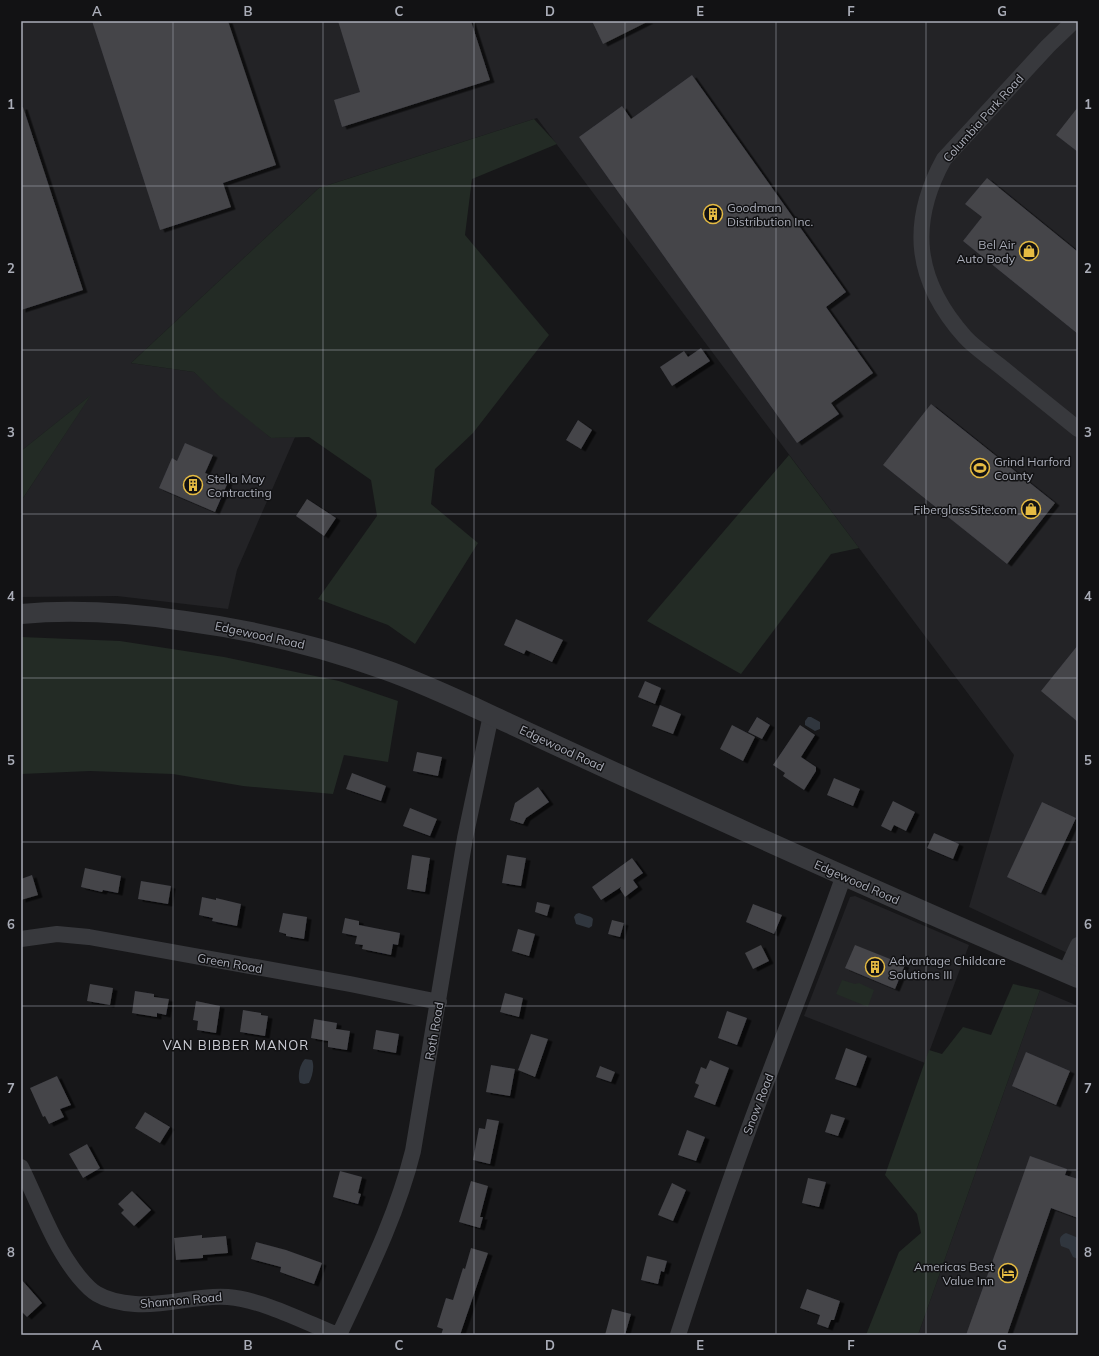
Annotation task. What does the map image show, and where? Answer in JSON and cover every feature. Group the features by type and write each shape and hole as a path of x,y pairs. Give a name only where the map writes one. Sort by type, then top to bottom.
{"street":[{"name":"Columbia Park Road","path":"1074,21 1048,46 944,159 934,177 926,199 922,222 921,251 933,292 947,315 966,338 1078,429"},
{"name":"Edgewood Road","path":"21,614 76,612 132,614 205,624 272,636 327,650 386,670 491,715 844,876 1072,976"},
{"name":"Roth Road","path":"338,1335 373,1262 407,1178 416,1137 465,838 491,715"},
{"name":"Snow Road","path":"678,1335 707,1245 752,1120 844,876"},
{"name":"Green Road","path":"21,939 57,934 90,937 350,984 439,1002"},
{"path":"1072,976 1078,945"},
{"name":"Shannon Road","path":"21,1167 55,1240 77,1274 96,1293 110,1299 134,1304 164,1303 228,1296 262,1305 338,1335"}],"shaded area":[{"path":"21,21 1078,21 1078,958 969,907 1014,755 537,118 319,188 131,363 194,372 271,438 295,437 237,570 228,609 117,596 21,597 21,505 23,498 90,396 21,451"},
{"path":"534,119 557,144 472,179 465,235 549,335 473,433 435,469 431,504 478,543 415,644 388,625 318,599 377,516 371,480 309,437 271,438 221,398 194,372 131,363 319,188"},
{"path":"91,395 23,498 21,505 21,451"},
{"path":"789,455 859,548 831,554 741,674 647,621"},
{"path":"21,637 120,641 224,657 339,681 398,701 388,762 344,755 333,794 243,786 173,774 90,771 21,774"},
{"path":"808,717 820,722 820,729 815,731 805,725 805,721"},
{"path":"855,896 969,945 925,1063 804,1016 850,897"},
{"path":"579,913 593,919 592,926 589,928 576,924 574,917"},
{"path":"842,980 855,984 859,983 874,990 868,1007 836,994"},
{"path":"1013,984 1040,990 918,1335 866,1335 899,1252 921,1233 917,1214 885,1175 929,1050 942,1054 963,1027 991,1035"},
{"path":"1040,990 1078,1006 1078,1330 1072,1335 918,1335"},
{"path":"305,1059 312,1060 313,1069 309,1083 304,1084 300,1083 299,1074"},
{"path":"1066,1233 1078,1239 1078,1259 1073,1257 1069,1249 1061,1246 1060,1238"}],"building":[{"path":"92,21 228,21 276,165 223,183 231,207 160,230"},
{"path":"338,21 471,21 490,80 342,127 334,100 360,92"},
{"path":"592,21 649,21 603,44"},
{"name":"Goodman Distribution Inc.","path":"692,75 846,292 826,307 873,373 831,403 839,414 797,443 579,137 622,106 631,119"},
{"path":"21,107 23,107 83,290 21,310"},
{"path":"1078,107 1078,152 1056,135"},
{"path":"987,178 1078,252 1078,334 963,241 982,217 965,204"},
{"path":"701,348 710,361 672,386 660,367 684,351 688,357"},
{"path":"931,404 1055,503 1007,564 883,465"},
{"path":"578,420 592,430 581,449 566,440"},
{"name":"Stella May Contracting","path":"185,443 213,455 205,473 228,482 215,512 159,488 172,458 177,461"},
{"path":"307,499 336,518 324,536 296,516"},
{"path":"516,619 563,640 552,662 526,650 524,654 504,645"},
{"path":"1078,645 1078,722 1041,691"},
{"path":"645,681 661,688 655,704 638,697"},
{"path":"660,705 681,714 673,734 652,726"},
{"path":"757,717 770,725 762,739 748,732"},
{"path":"732,725 755,737 743,761 720,749"},
{"path":"800,725 815,735 801,757 816,767 816,771 804,790 783,776 785,773 773,765"},
{"path":"417,752 442,757 438,776 413,771"},
{"path":"352,773 386,786 381,801 346,789"},
{"path":"834,778 860,789 853,806 827,795"},
{"path":"538,787 549,802 526,818 523,824 510,820 515,803"},
{"path":"893,801 915,812 906,831 894,825 891,831 881,826"},
{"path":"1042,802 1076,818 1041,893 1007,877"},
{"path":"410,808 437,819 430,836 403,826"},
{"path":"934,833 959,844 953,859 927,848"},
{"path":"412,855 430,858 425,892 407,889"},
{"path":"507,855 526,858 521,886 502,883"},
{"path":"632,858 643,873 633,880 638,887 625,897 620,889 621,887 601,900 592,887"},
{"path":"85,868 121,876 118,893 103,890 102,892 81,887"},
{"path":"32,875 38,895 21,900 21,879"},
{"path":"141,881 171,886 168,904 138,899"},
{"path":"202,897 216,900 216,898 241,904 237,926 212,921 213,918 199,915"},
{"path":"537,902 550,905 547,916 535,912"},
{"path":"753,904 782,915 774,934 746,922"},
{"path":"283,913 307,917 304,939 286,936 286,934 279,932"},
{"path":"345,918 359,921 359,925 400,933 398,945 393,944 391,955 362,949 363,945 355,944 357,936 342,933"},
{"path":"612,920 624,923 620,937 608,934"},
{"path":"518,929 535,934 529,956 512,951"},
{"path":"761,945 769,961 753,969 745,953"},
{"name":"Advantage Childcare Solutions III","path":"855,945 905,965 895,989 845,968"},
{"path":"90,984 113,988 110,1005 87,1001"},
{"path":"135,991 154,994 154,997 169,999 166,1015 157,1013 157,1017 132,1013"},
{"path":"505,993 523,998 519,1017 500,1012"},
{"path":"196,1001 220,1006 216,1033 197,1030 198,1021 193,1020"},
{"path":"243,1010 261,1013 261,1015 268,1016 265,1036 240,1032"},
{"path":"727,1011 747,1018 737,1045 718,1038"},
{"path":"314,1019 337,1023 336,1029 350,1031 347,1050 328,1047 328,1041 311,1038"},
{"path":"376,1030 399,1034 396,1053 373,1049"},
{"path":"531,1034 548,1039 535,1077 518,1070"},
{"path":"846,1048 867,1056 856,1086 835,1079"},
{"path":"1026,1052 1070,1071 1056,1105 1012,1086"},
{"path":"710,1060 729,1068 715,1105 694,1097 699,1085 695,1083 701,1067 706,1069"},
{"path":"491,1065 515,1069 510,1096 486,1092"},
{"path":"600,1066 615,1072 611,1082 596,1077"},
{"path":"57,1076 71,1105 60,1109 64,1117 49,1124 45,1116 43,1117 30,1088"},
{"path":"145,1112 170,1127 160,1143 135,1128"},
{"path":"831,1114 845,1118 838,1136 825,1132"},
{"path":"487,1119 499,1121 490,1164 473,1160 479,1128 485,1129"},
{"path":"687,1130 705,1137 696,1161 678,1155"},
{"path":"87,1144 100,1168 83,1178 69,1154"},
{"name":"Americas Best Value Inn","path":"1030,1156 1067,1169 1065,1175 1078,1179 1078,1218 1051,1208 1007,1335 966,1335"},
{"path":"340,1171 362,1177 358,1193 361,1194 358,1204 333,1197"},
{"path":"808,1178 826,1182 819,1207 802,1203"},
{"path":"471,1181 488,1186 480,1217 483,1217 480,1228 459,1222"},
{"path":"672,1183 686,1190 673,1221 658,1215"},
{"path":"132,1191 151,1210 134,1226 121,1213 124,1210 118,1204"},
{"path":"202,1235 202,1238 226,1236 228,1253 203,1255 203,1258 176,1260 174,1238"},
{"path":"256,1242 286,1250 322,1263 314,1284 280,1272 281,1267 251,1259"},
{"path":"471,1248 488,1253 460,1335 441,1335 443,1329 437,1327 446,1298 453,1300"},
{"path":"647,1256 667,1261 664,1272 661,1271 658,1284 641,1280"},
{"path":"21,1279 42,1303 27,1317 21,1311"},
{"path":"807,1289 840,1301 834,1320 831,1320 828,1328 817,1324 820,1315 800,1308"},
{"path":"612,1309 631,1314 625,1335 605,1335"}],"place":[{"name":"Goodman Distribution Inc.","path":"713,214"},
{"name":"Bel Air Auto Body","path":"1029,251"},
{"name":"Grind Harford County","path":"980,468"},
{"name":"Stella May Contracting","path":"193,485"},
{"name":"FiberglassSite.com","path":"1031,509"},
{"name":"Advantage Childcare Solutions III","path":"875,967"},
{"name":"Americas Best Value Inn","path":"1008,1273"}],"district":[{"name":"VAN BIBBER MANOR","path":"236,1045"}]}
